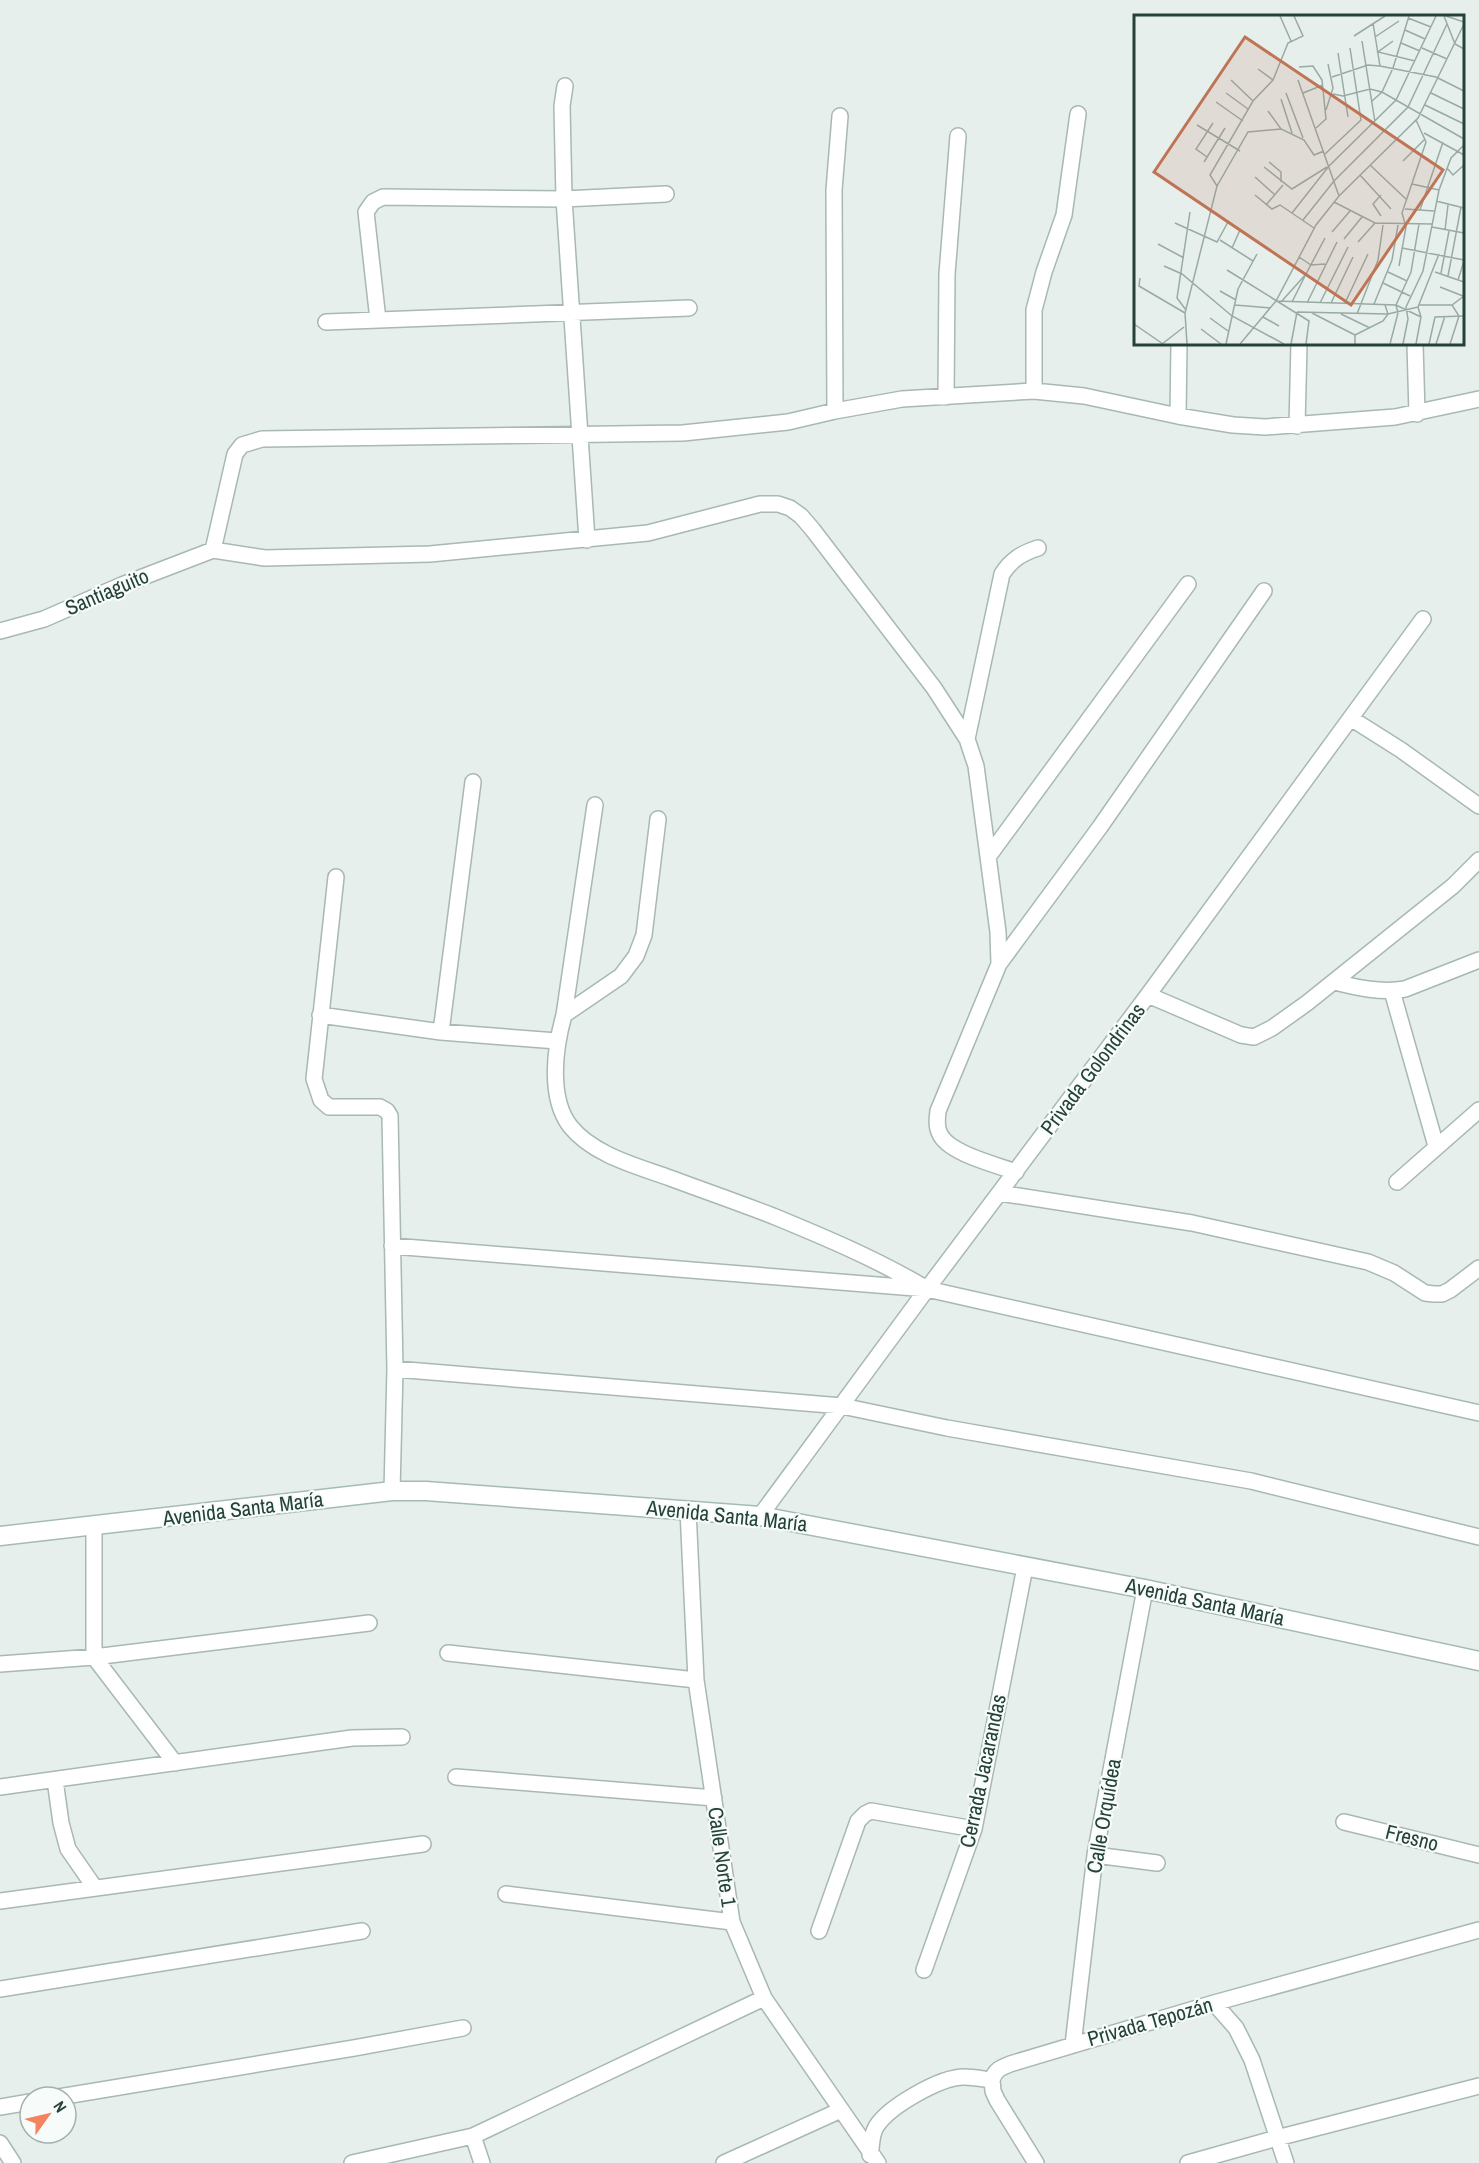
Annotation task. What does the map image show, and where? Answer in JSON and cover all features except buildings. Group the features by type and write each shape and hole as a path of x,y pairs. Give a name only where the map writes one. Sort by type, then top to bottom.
{"main road":[{"name":"Avenida Santa María","path":"0,1536 392,1491 426,1491 760,1516 1145,1589 1479,1660"}],"street":[{"path":"565,86 562,106 564,199 587,540"},
{"path":"1034,391 1034,310 1044,272 1064,215 1078,114"},
{"path":"834,411 834,190 840,116"},
{"path":"946,397 947,274 958,136"},
{"path":"378,320 366,212 378,198 564,199 666,194"},
{"path":"326,322 689,308"},
{"path":"1178,416 1179,345"},
{"path":"1297,426 1299,345"},
{"path":"1415,345 1416,414"},
{"path":"999,964 998,932 976,766 968,739 934,688 835,558 801,516 790,508 778,504 760,504 648,532 587,540 430,554 265,558 213,550 235,454 242,445 262,439 695,432 788,422 902,399 1034,391 1084,396 1233,425 1265,427 1416,414 1479,399"},
{"path":"968,739 1002,574 1009,563 1023,553 1038,548"},
{"name":"Santiaguito","path":"0,631 44,619 131,581 213,550"},
{"path":"988,857 1188,584"},
{"path":"1016,1172 953,1147 938,1133 937,1123 938,1111 999,964 1100,827 1264,591"},
{"name":"Privada Golondrinas","path":"760,1516 1352,719 1423,619"},
{"path":"1352,719 1401,750 1479,806"},
{"path":"441,1032 473,782"},
{"path":"595,805 564,1015 557,1041 558,1099 570,1125 590,1143 618,1158 773,1216 886,1265 927,1289"},
{"path":"564,1015 621,976 636,956 644,935 658,819"},
{"path":"1148,995 1241,1035 1254,1037 1272,1028 1335,982 1453,886 1479,860"},
{"path":"336,877 314,1080 321,1100 329,1107 380,1107 390,1116 395,1369 392,1491"},
{"path":"1335,982 1364,989 1392,991 1405,989 1479,960"},
{"path":"1392,991 1436,1146"},
{"path":"320,1015 441,1032 557,1041"},
{"path":"1397,1182 1479,1110"},
{"path":"1000,1193 1192,1223 1368,1262 1394,1273 1425,1293 1442,1294 1479,1268"},
{"path":"392,1246 927,1289 1479,1413"},
{"path":"395,1369 842,1406 947,1428 1251,1481 1479,1537"},
{"name":"Calle Norte 1","path":"688,1510 696,1680 732,1922 764,1998 872,2159"},
{"path":"94,1526 94,1657 175,1763"},
{"name":"Cerrada Jacarandas","path":"924,1970 974,1829 1024,1567"},
{"name":"Calle Orquídea","path":"1073,2044 1095,1855 1145,1589"},
{"path":"0,1664 94,1657 369,1623"},
{"path":"448,1653 696,1680"},
{"path":"0,1787 352,1738 402,1737"},
{"path":"456,1777 714,1798"},
{"path":"55,1780 61,1823 68,1849 95,1888"},
{"path":"819,1931 858,1821 865,1814 871,1811 974,1829"},
{"name":"Fresno","path":"1344,1822 1479,1855"},
{"path":"0,1901 423,1844"},
{"path":"1095,1855 1157,1863"},
{"path":"506,1894 732,1922"},
{"name":"Privada Tepozán","path":"992,2080 999,2068 1073,2044 1479,1929"},
{"path":"0,1989 362,1931"},
{"path":"352,2163 473,2136 764,1998"},
{"path":"1214,2003 1236,2028 1252,2060 1286,2163"},
{"path":"78,2094 463,2028"},
{"path":"872,2159 876,2127 888,2114 915,2094 946,2080 963,2077 992,2080 993,2091 1036,2163"},
{"path":"1188,2163 1479,2086"},
{"path":"0,2107 18,2104"},
{"path":"724,2163 841,2110"},
{"path":"473,2136 482,2163"},
{"path":"0,2144 13,2163"}]}
